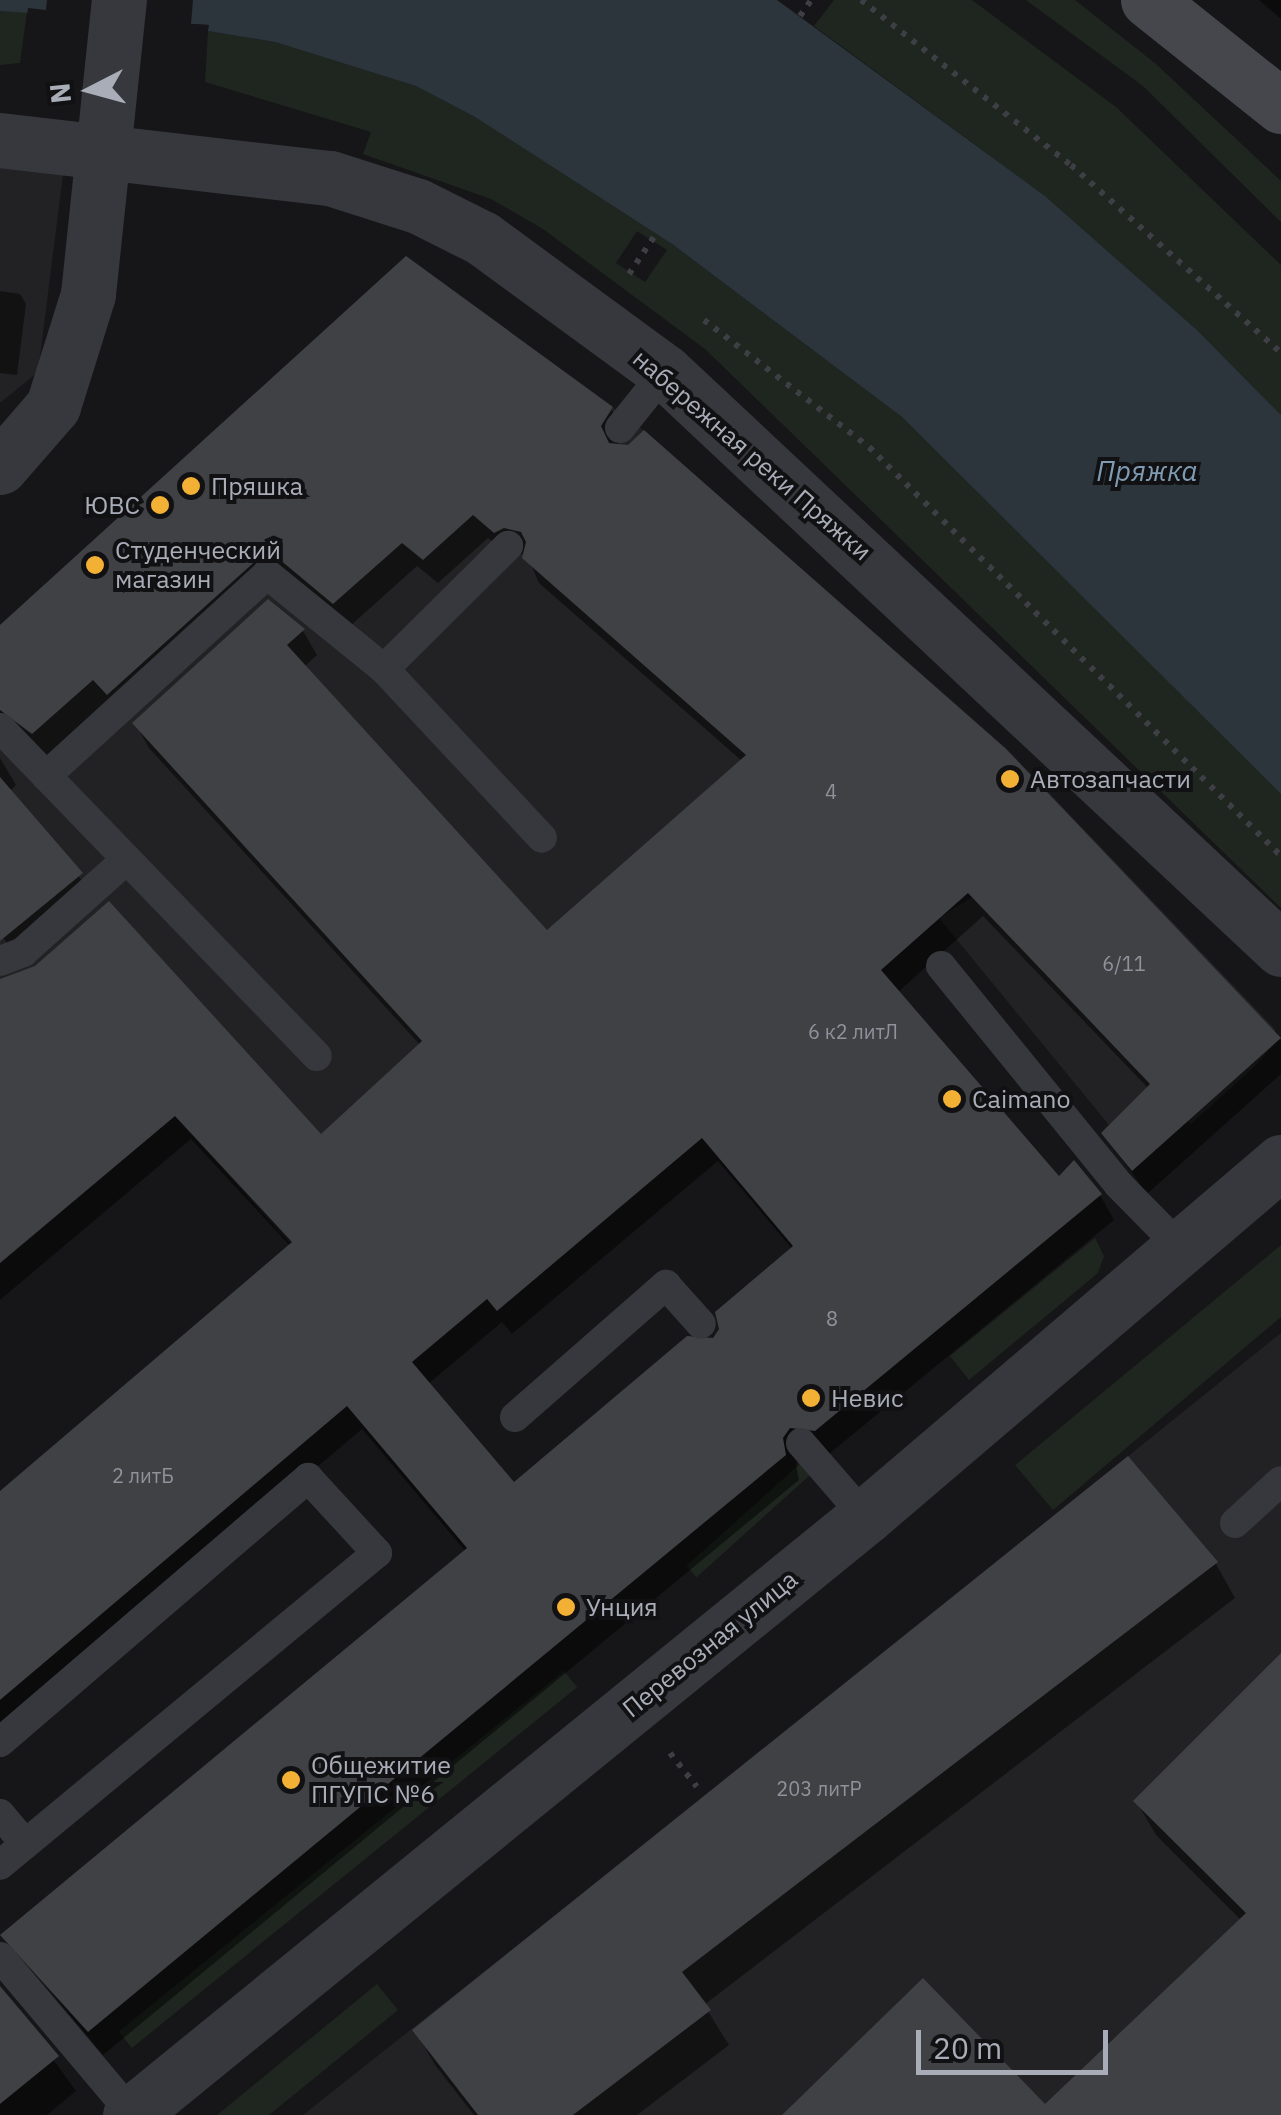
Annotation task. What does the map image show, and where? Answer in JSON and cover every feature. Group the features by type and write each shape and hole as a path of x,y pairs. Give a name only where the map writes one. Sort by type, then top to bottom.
{"main road":[{"path":"1148,0 1281,106"}],"street":[{"path":"0,467 53,406 88,294 118,0"},
{"name":"набережная реки Пряжки","path":"0,140 104,148 330,178 418,206 482,238 665,372 1281,949"},
{"name":"Перевозная улица","path":"131,2114 865,1518 1281,1162"}],"lane":[{"path":"620,428 665,372"},
{"path":"384,668 508,546"},
{"path":"46,776 267,574 384,668 542,838"},
{"path":"0,728 317,1056"},
{"path":"0,961 22,952 126,860"},
{"path":"941,966 1118,1184 1180,1247"},
{"path":"516,1417 666,1285 702,1324"},
{"path":"801,1443 865,1518"},
{"path":"0,1742 308,1478 377,1553 0,1865"},
{"path":"1235,1523 1281,1481"},
{"path":"0,1814 25,1844"},
{"path":"0,1957 131,2114"}],"path":[{"path":"800,16 811,0"},
{"path":"861,0 1071,165 1281,353"},
{"path":"626,279 656,234"}],"shaded area":[{"path":"834,0 972,0 1116,107 1281,265 1281,415 1197,330 1045,196 814,26"},
{"path":"1026,0 1075,0 1156,64 1281,181 1281,222 1143,86"},
{"path":"0,11 27,12 20,63 0,65"},
{"path":"208,31 275,42 416,86 475,117 672,244 902,417 1281,794 1281,908 705,349 543,229 491,199 363,154 371,132 205,82","holes":["637,231 667,250 645,282 616,263"]},
{"path":"0,159 64,167 38,372 0,403"},
{"path":"406,256 646,432 1007,749 1275,1029 1273,1046 1254,1067 1191,1124 1150,1084 1109,1125 939,918 972,897 914,827 353,1313 175,1116 0,1264 0,625"},
{"path":"1095,1238 1104,1256 1098,1273 969,1380 950,1356"},
{"path":"1281,1245 1281,1317 1053,1510 1015,1465"},
{"path":"1281,1333 1281,2115 303,2115 731,1776"},
{"path":"801,1463 811,1474 697,1577 687,1566"},
{"path":"564,1671 577,1687 132,2048 119,2032"},
{"path":"377,1984 398,2010 269,2115 217,2115"}],"water":[{"name":"Пряжка","path":"0,0 777,0 1045,196 1197,330 1281,415 1281,794 902,417 672,244 475,117 416,86 275,42 208,31 208,25 0,11"}],"pier":[{"path":"47,0 193,0 191,24 209,25 207,36 204,30 27,17 28,8 46,10"}],"building":[{"path":"406,256 613,407 601,426 609,443 628,445 644,430 1006,749 1281,1038 1132,1171 1101,1133 1150,1084 968,893 881,970 1059,1176 1074,1160 1102,1194 815,1431 790,1428 783,1438 786,1455 88,2032 0,1935 467,1548 347,1406 0,1700 0,1491 292,1242 175,1116 0,1263 0,979 35,966 109,901 321,1134 422,1041 132,723 268,599 305,629 287,645 547,930 746,755 522,558 526,542 521,532 504,528 494,533 473,515 423,560 402,543 333,604 279,559 261,556 107,695 93,680 32,734 0,710 0,625","holes":["702,1138 793,1246 715,1312 719,1329 713,1338 687,1336 514,1482 412,1362 487,1299 497,1311"]},
{"path":"0,777 83,873 0,941"},
{"path":"1128,1456 1218,1562 682,1972 711,2010 573,2115 478,2115 412,2030"},
{"path":"1281,1653 1281,2115 782,2115 923,1978 1045,2104 1246,1913 1133,1801"},
{"path":"0,1986 59,2056 0,2104"}],"place":[{"name":"Пряшка","path":"191,486"},
{"name":"ЮВС","path":"160,505"},
{"name":"Студенческий магазин","path":"95,565"},
{"name":"Автозапчасти","path":"1010,779"},
{"name":"Caimano","path":"952,1099"},
{"name":"Невис","path":"811,1398"},
{"name":"Унция","path":"566,1607"},
{"name":"Общежитие ПГУПС №6","path":"291,1780"}]}
